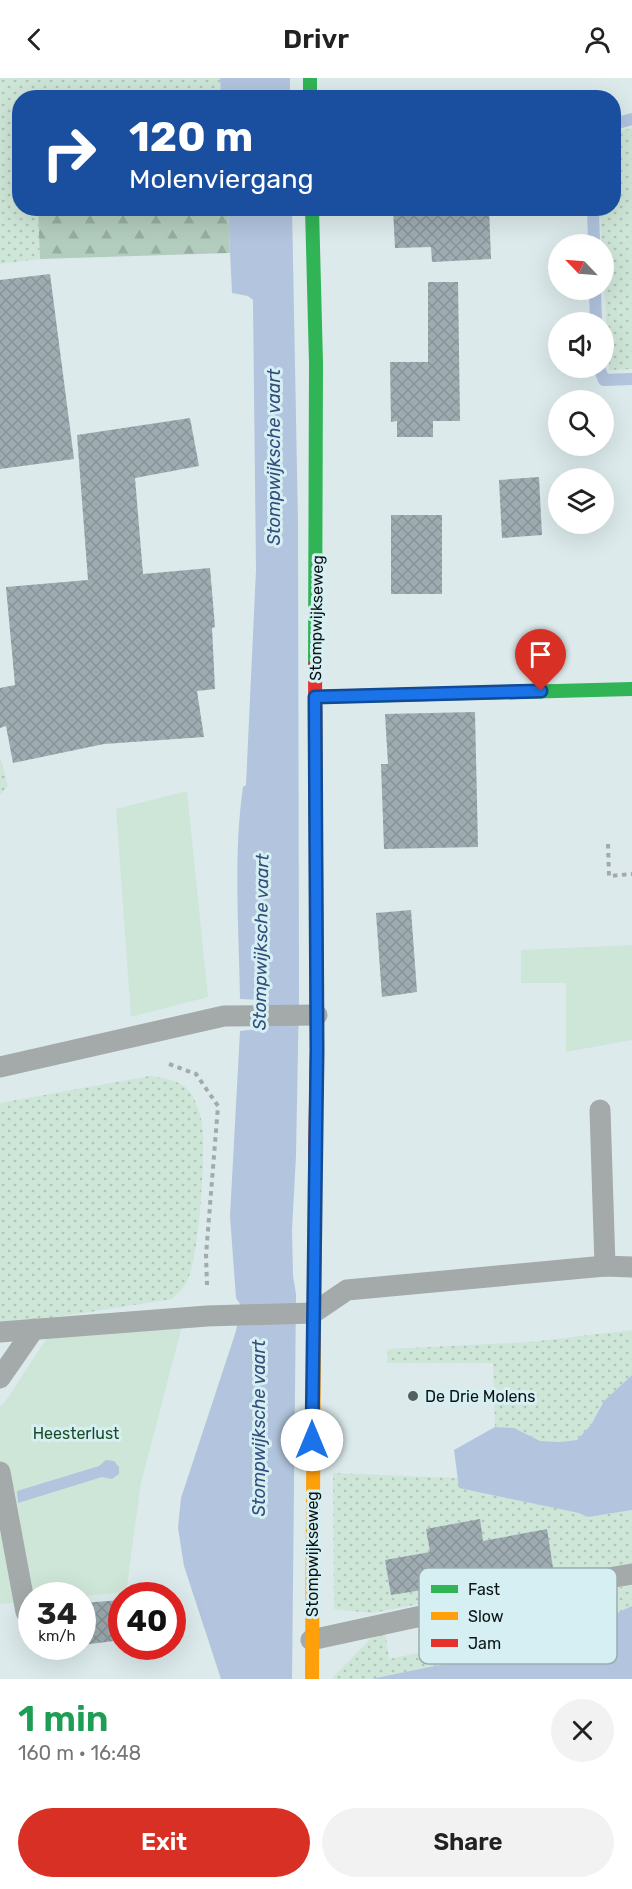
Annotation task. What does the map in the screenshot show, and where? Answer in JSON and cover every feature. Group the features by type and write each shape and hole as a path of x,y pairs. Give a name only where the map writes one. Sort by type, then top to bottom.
{"street":[{"name":"Stompwijkseweg","path":"312,216 317,535 304,1313 312,1679"},
{"path":"315,697 632,689"}],"lane":[{"path":"0,1067 224,1016 310,1015"},
{"path":"600,1110 605,1266"},
{"path":"0,1332 217,1316 304,1313 347,1290 605,1266 632,1267"},
{"path":"0,1378 34,1329"},
{"path":"0,1472 20,1582"},
{"name":"Stompwijkseweg","path":"617,1576 632,1574"},
{"name":"Stompwijkseweg","path":"311,1640 419,1617"}],"path":[{"path":"608,844 609,876 632,874"},
{"path":"160,1061 196,1074 218,1106 206,1255 217,1316"}],"green space":[{"path":"0,78 220,78 221,90 12,90 12,216 38,216 40,259 0,264"},
{"path":"632,128 632,369 614,370 614,312 606,312 605,300 614,300 614,234 601,234 600,216 621,216 621,131"},
{"path":"38,216 228,216 230,253 40,259"},
{"path":"0,757 8,786 0,795"},
{"path":"187,791 208,997 131,1017 116,809"},
{"path":"632,945 632,1040 566,1052 566,983 521,983 521,950"},
{"path":"150,1076 170,1080 185,1087 195,1102 202,1124 202,1180 198,1229 186,1284 172,1299 0,1326 0,1103"},
{"name":"Heesterlust","path":"182,1326 141,1483 127,1582 108,1582 108,1594 96,1595 96,1582 18,1582 18,1602 0,1604 0,1406 3,1405 47,1338"},
{"path":"632,1330 632,1375 604,1401 591,1425 577,1440 539,1441 514,1428 495,1427 493,1363 387,1363 388,1349 530,1342"},
{"path":"333,1473 458,1478 460,1488 580,1513 588,1517 632,1510 632,1565 614,1568 419,1568 419,1604 372,1613 334,1609"},
{"path":"632,1585 632,1606 617,1613 617,1588"},
{"path":"385,1630 389,1659 419,1653 419,1664 444,1664 371,1679 333,1679 370,1639"}],"water":[{"path":"220,78 290,78 290,90 221,90"},
{"name":"Stompwijksche vaart","path":"228,216 292,216 298,524 299,994 292,1230 293,1276 296,1294 292,1679 221,1679 184,1566 178,1528 181,1498 236,1331 240,1304 236,1298 230,1216 240,1031 258,1029 259,1000 240,999 237,893 240,813 243,787 246,785 256,570 253,300 248,296 232,293"},
{"path":"632,1375 632,1510 588,1517 579,1513 459,1488 454,1450 495,1427 514,1428 540,1441 577,1440 591,1425 604,1401"},
{"path":"106,1460 114,1461 119,1467 119,1474 112,1479 102,1477 18,1503 17,1491 99,1466"},
{"path":"632,1606 632,1679 371,1679 444,1664 617,1664 617,1613"}],"building":[{"path":"393,216 489,216 491,259 432,262 431,247 395,248"},
{"path":"50,274 74,459 0,469 0,280"},
{"path":"428,282 458,282 460,421 433,421 433,437 397,437 397,421 391,422 390,362 428,362"},
{"path":"190,418 199,466 135,478 143,574 210,568 215,627 212,628 215,689 197,691 204,737 104,744 13,763 6,726 0,728 0,688 15,685 6,587 88,580 77,435"},
{"path":"539,477 542,535 502,538 499,480"},
{"path":"391,515 442,515 442,594 391,594"},
{"path":"475,712 478,847 384,849 381,764 388,764 385,714"},
{"path":"411,910 417,992 382,997 376,913"},
{"path":"480,1519 483,1541 547,1529 553,1568 419,1568 419,1591 391,1595 385,1560 430,1552 426,1529"},
{"path":"108,1601 108,1642 96,1643 96,1602"}],"waterway":[{"path":"621,122 632,119"},
{"path":"593,216 594,234"},
{"path":"595,300 596,312"},
{"path":"603,378 604,380 632,379"}],"traffic: fast":[{"path":"310,78 310,90"},
{"path":"312,216 316,363 315,665"},
{"path":"315,697 632,689"}],"traffic: slow":[{"path":"312,1679 315,1155"}],"traffic: jam":[{"path":"315,665 317,1050 315,1155"}],"place":[{"name":"De Drie Molens","path":"413,1396"}],"route":[{"path":"312,1440 317,1050 315,697 541,691"}]}
